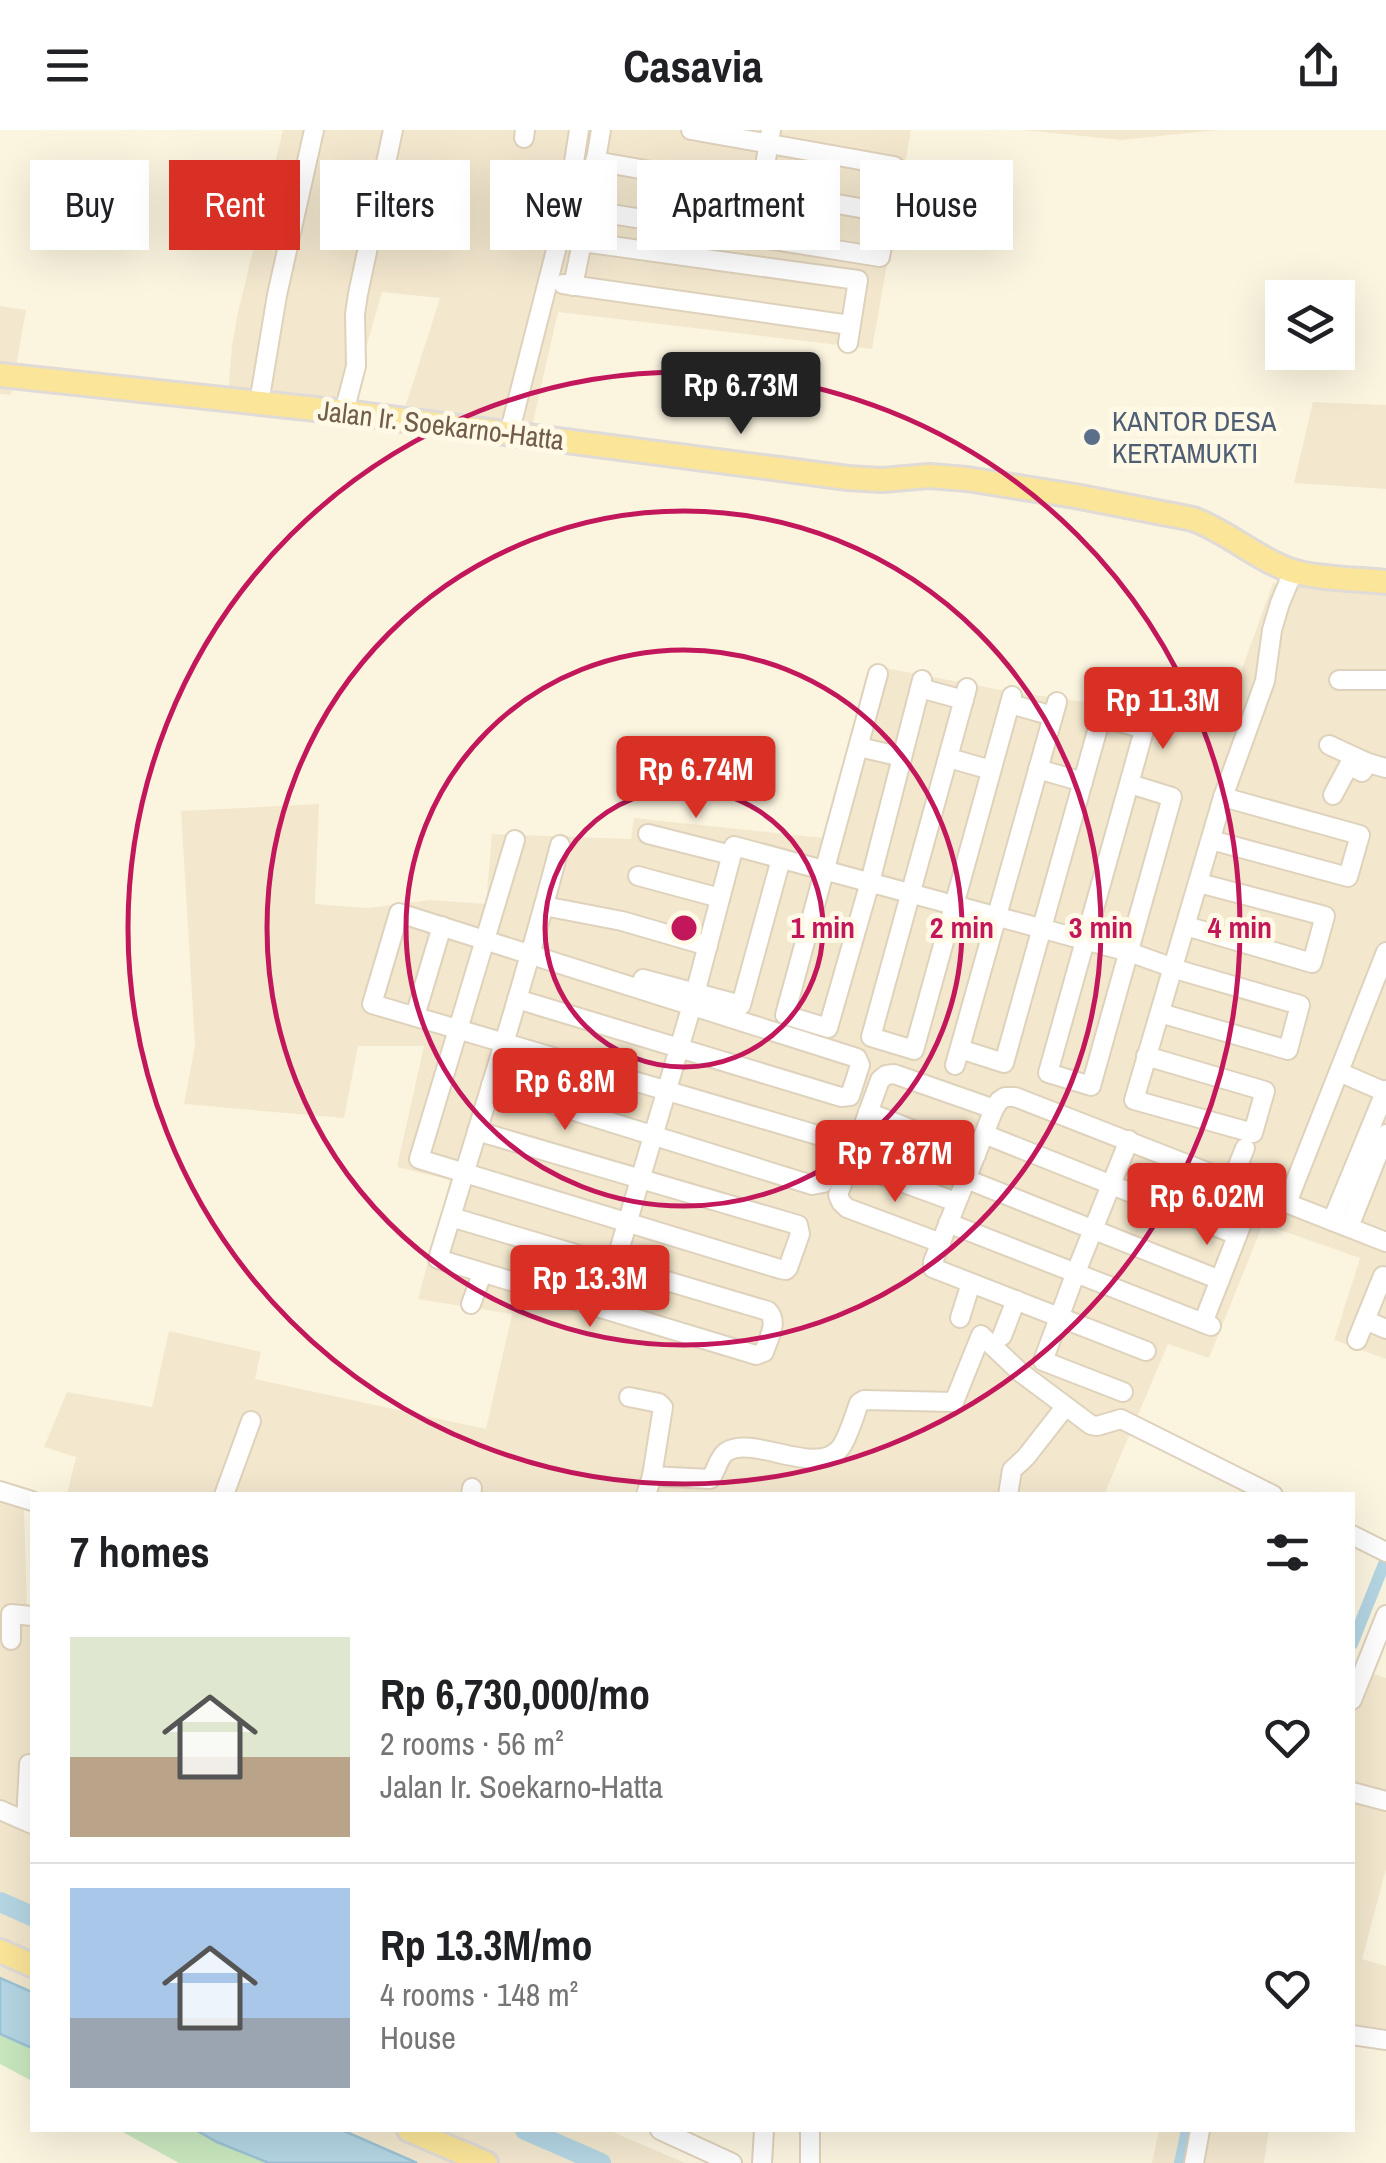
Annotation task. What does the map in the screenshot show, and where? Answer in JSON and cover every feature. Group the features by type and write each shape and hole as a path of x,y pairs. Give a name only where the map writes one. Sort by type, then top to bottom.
{"main road":[{"name":"Jalan Ir. Soekarno-Hatta","path":"0,375 344,412 848,478 948,476 1193,520 1293,572 1386,582"},
{"path":"0,1951 30,1964"},
{"path":"421,2132 486,2163"}],"street":[{"path":"259,403 277,295 314,130"},
{"path":"344,412 356,366 358,294 393,130"},
{"path":"574,160 579,130"},
{"path":"595,160 600,130"},
{"path":"691,130 770,137 868,160"},
{"path":"840,205 888,213 880,256 840,250"},
{"path":"548,282 849,334 858,280 582,242 573,286"},
{"path":"509,434 556,250"},
{"path":"1146,1056 1266,1092 1254,1133 1134,1100 1146,1056 1224,796 1265,681 1272,630 1293,572"},
{"path":"878,674 785,1015 828,1028 921,684 966,694 871,1037 914,1050 1011,700 1055,709 958,1057 1004,1063 1102,713 1146,723 1048,1073 1091,1086 1172,797 1130,784"},
{"path":"1338,680 1386,680"},
{"path":"1330,745 1377,766"},
{"path":"859,746 902,758"},
{"path":"950,758 991,770"},
{"path":"1332,795 1349,765 1362,772 1377,766"},
{"path":"1038,769 1082,782"},
{"path":"1211,840 1348,877 1360,835 1224,796"},
{"path":"648,834 731,855"},
{"path":"477,1131 798,1225 800,1234 786,1270 419,1159 515,840"},
{"path":"451,1217 768,1311 774,1322 764,1352 756,1355 438,1259 560,845"},
{"path":"602,1308 694,999 734,846 999,915 1300,1005 1288,1050 1160,1012"},
{"path":"694,999 741,1005 781,859"},
{"path":"638,876 720,898"},
{"path":"1186,926 1312,963 1325,916 1199,883"},
{"path":"544,906 622,921 708,946"},
{"path":"491,1085 812,1184 823,1182 835,1149 831,1138 372,1004 399,912 530,953 608,970 857,1058 860,1066 850,1096 846,1097 517,998"},
{"path":"415,1016 442,926"},
{"path":"1287,1203 1386,952"},
{"path":"1338,1072 1386,1091 1340,1224"},
{"path":"941,1243 847,1208 838,1195 880,1080 894,1074 994,1109"},
{"path":"1146,1351 934,1268 956,1202 999,1101 1015,1098 1386,1242"},
{"path":"868,1112 976,1155"},
{"path":"984,1134 1238,1235"},
{"path":"1340,1224 1386,1134"},
{"path":"1122,1392 1043,1361 1129,1140"},
{"path":"1232,1181 1245,1148"},
{"path":"849,1163 956,1202"},
{"path":"966,1179 1220,1280"},
{"path":"948,1223 1207,1325 1255,1190"},
{"path":"1357,1340 1385,1273"},
{"path":"471,1304 482,1274"},
{"path":"960,1318 971,1282"},
{"path":"1002,1336 1016,1300"},
{"path":"1365,1320 1386,1329"},
{"path":"652,1476 710,1478 721,1457 734,1449 823,1458 841,1448 859,1403 864,1400 954,1402 981,1335 1020,1372 1093,1426 1121,1419 1267,1492"},
{"path":"629,1398 663,1407 647,1492"},
{"path":"1008,1492 1012,1470 1066,1407"},
{"path":"225,1492 251,1421"},
{"path":"0,1491 30,1500"},
{"path":"1355,1536 1383,1550"},
{"path":"6,1614 11,1640"},
{"path":"1355,1692 1386,1615"},
{"path":"0,1810 29,1823 29,1764"},
{"path":"1355,1793 1386,1801"},
{"path":"1355,2035 1386,2040"},
{"path":"664,2132 732,2163"},
{"path":"762,2163 764,2132"},
{"path":"810,2132 810,2163"},
{"path":"1194,2163 1200,2132"}],"shaded area":[{"path":"283,130 911,130 906,160 860,160 860,250 890,250 872,349 558,312 531,431 402,417 440,298 382,292 349,407 228,394 232,345 253,250 300,250 300,160 276,160"},
{"path":"1023,130 1219,130 1121,140"},
{"path":"0,306 26,310 11,395 0,394"},
{"path":"1313,402 1386,405 1386,489 1294,483"},
{"path":"1327,573 1386,577 1386,1104 1380,1118 1386,1121 1386,1359 1334,1340 1360,1258 1263,1224 1209,1358 1168,1344 1105,1492 68,1492 76,1457 44,1447 67,1392 152,1407 169,1331 261,1352 255,1379 486,1429 512,1314 418,1299 450,1180 397,1167 424,1046 358,1046 344,1118 184,1104 195,1045 181,811 319,804 315,904 368,908 430,900 486,904 492,834 631,839 634,818 823,838 875,666 1001,690 1169,714 1225,716 1273,583 1312,588"},
{"path":"0,1499 24,1509 30,1612 30,1991 0,1977"},
{"path":"1355,1668 1386,1678 1386,1869 1362,1959 1386,1966 1386,2049 1355,2045"},
{"path":"347,2132 613,2132 685,2163 417,2163"},
{"path":"1159,2132 1269,2132 1264,2163 1152,2163"}],"green space":[{"path":"0,2034 30,2047 30,2080 0,2064"},
{"path":"123,2132 199,2132 269,2163 179,2163"}],"water":[{"path":"0,1978 30,1991 30,2047 0,2034"},
{"path":"200,2132 347,2132 417,2163 269,2163"}],"waterway":[{"path":"1355,1636 1386,1559"},
{"path":"0,1902 30,1915"},
{"path":"530,2132 601,2163"},
{"path":"1180,2163 1187,2132"}],"place":[{"name":"KANTOR DESA KERTAMUKTI","path":"1092,437"}]}
